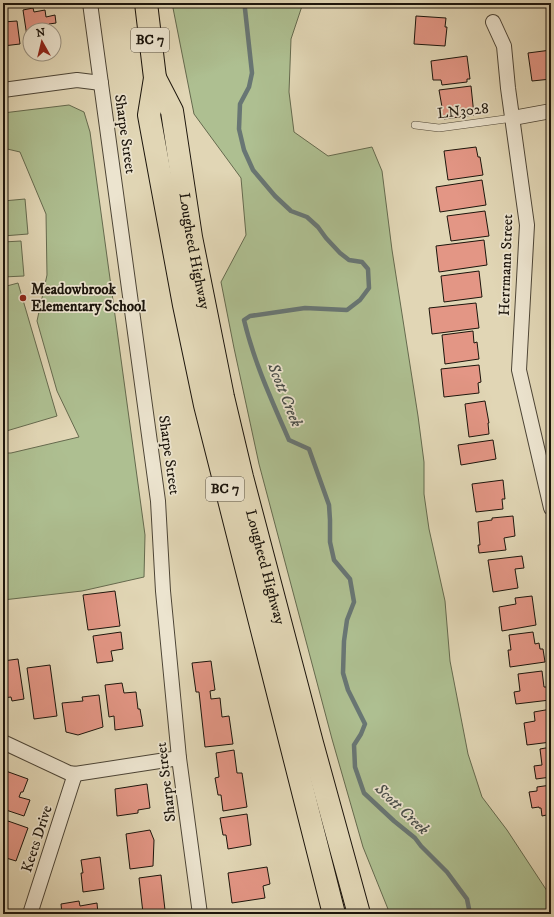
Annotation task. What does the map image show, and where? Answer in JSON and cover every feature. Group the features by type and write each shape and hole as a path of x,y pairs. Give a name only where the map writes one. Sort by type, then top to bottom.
{"main road":[{"name":"Lougheed Highway","path":"146,3 155,78 149,115 184,306 205,405 334,914"},
{"name":"Lougheed Highway","path":"155,78 172,111 191,237 223,397 242,477 359,914"}],"street":[{"name":"Sharpe Street","path":"90,3 158,501 163,591 180,758 200,914"},
{"name":"Herrmann Street","path":"493,22 504,46 527,225 519,370 549,490 551,508"},
{"path":"3,90 77,80 101,83"},
{"path":"513,118 551,111"},
{"path":"3,742 63,772 76,774 180,758"},
{"name":"Keets Drive","path":"30,914 76,774"}],"lane":[{"name":"LN3028","path":"415,125 439,128 513,118"}],"green space":[{"path":"172,3 303,3 291,39 289,92 294,132 328,156 372,147 382,171 392,250 418,416 424,462 424,494 429,529 445,601 450,661 468,754 482,797 507,830 551,897 551,914 390,914 363,847 332,739 259,464 234,348 221,282 246,235 241,178 194,114"},
{"path":"69,105 84,112 90,132 145,535 144,577 82,591 3,600 3,453 11,453 79,437 57,391 37,321 47,275 46,214 20,152 3,148 3,113"},
{"path":"25,199 28,234 3,236 3,201"},
{"path":"21,241 24,276 3,277 3,242"},
{"path":"18,283 57,416 3,432 3,287"}],"building":[{"path":"33,8 34,12 45,10 46,17 55,15 56,22 25,22 23,10"},
{"path":"416,16 446,18 445,27 447,27 445,46 414,44"},
{"path":"17,21 20,44 3,46 3,22"},
{"path":"551,50 551,79 532,81 528,53"},
{"path":"467,56 470,79 467,79 467,82 442,85 441,80 433,80 431,61"},
{"path":"471,86 474,115 444,119 440,109 442,107 439,90"},
{"path":"476,147 478,157 480,157 483,175 448,180 444,151"},
{"path":"482,180 486,205 440,212 436,187"},
{"path":"485,211 489,236 451,241 447,216"},
{"path":"484,240 487,265 439,272 436,246"},
{"path":"479,271 482,297 444,302 441,276"},
{"path":"476,303 479,328 432,334 429,308"},
{"path":"473,331 474,343 477,342 479,359 445,364 442,335"},
{"path":"479,365 481,382 478,383 479,393 444,397 441,369"},
{"path":"485,401 489,423 489,434 469,437 465,404"},
{"path":"493,440 496,459 461,465 458,445"},
{"path":"503,480 505,499 502,499 503,509 476,512 472,484"},
{"path":"513,516 515,536 504,538 506,550 479,553 478,545 480,545 478,522 492,520 492,518"},
{"path":"522,556 524,568 515,569 518,588 493,592 488,560"},
{"path":"115,591 120,626 88,630 83,595"},
{"path":"532,596 536,625 502,631 499,607 516,604 515,598"},
{"path":"121,632 123,649 111,651 113,661 97,663 93,636"},
{"path":"533,632 535,644 539,643 540,649 543,649 545,662 510,667 508,650 511,650 509,635"},
{"path":"18,659 24,699 12,701 11,697 3,698 3,661"},
{"path":"211,661 215,690 210,691 211,699 220,698 222,717 229,716 233,744 205,747 199,692 196,692 192,663"},
{"path":"50,665 57,716 34,719 27,668"},
{"path":"542,671 544,687 549,687 550,700 516,704 514,692 520,691 518,674"},
{"path":"122,683 124,693 136,692 138,709 140,709 143,726 115,730 114,716 109,717 105,685"},
{"path":"99,695 103,727 78,735 66,732 62,703 83,701 82,697"},
{"path":"551,709 551,742 527,745 524,723 535,721 534,712"},
{"path":"551,747 551,777 536,779 534,766 542,765 540,749"},
{"path":"234,750 237,773 242,773 247,807 223,811 221,795 218,795 215,778 219,777 216,753"},
{"path":"3,770 28,779 23,792 21,792 19,797 30,800 24,816 3,809"},
{"path":"147,784 150,808 138,810 138,813 117,816 115,789"},
{"path":"551,785 551,814 542,816 541,808 532,808 529,792 537,791 537,787"},
{"path":"247,814 251,845 228,849 226,835 223,835 220,818"},
{"path":"8,821 28,828 16,861 3,857 3,836"},
{"path":"150,830 154,840 153,866 130,869 126,834"},
{"path":"100,857 104,889 83,892 81,860"},
{"path":"267,867 270,884 263,886 265,898 232,903 228,873"},
{"path":"161,875 165,910 143,913 139,878"},
{"path":"79,901 80,906 97,903 98,914 62,914 61,904"}],"waterway":[{"name":"Scott Creek","path":"245,3 252,73 249,87 240,104 239,129 244,150 253,170 275,196 291,211 307,217 318,227 340,253 349,260 362,262 368,269 369,288 360,300 347,310 305,308 250,316 244,320 258,366 289,440 309,449 329,505 330,542 334,560 350,579 354,602 347,620 344,641 343,673 348,690 365,724 354,745 355,767 364,793 415,838 447,872 467,899 470,914"}],"place":[{"name":"Meadowbrook Elementary School","path":"23,298"}]}
